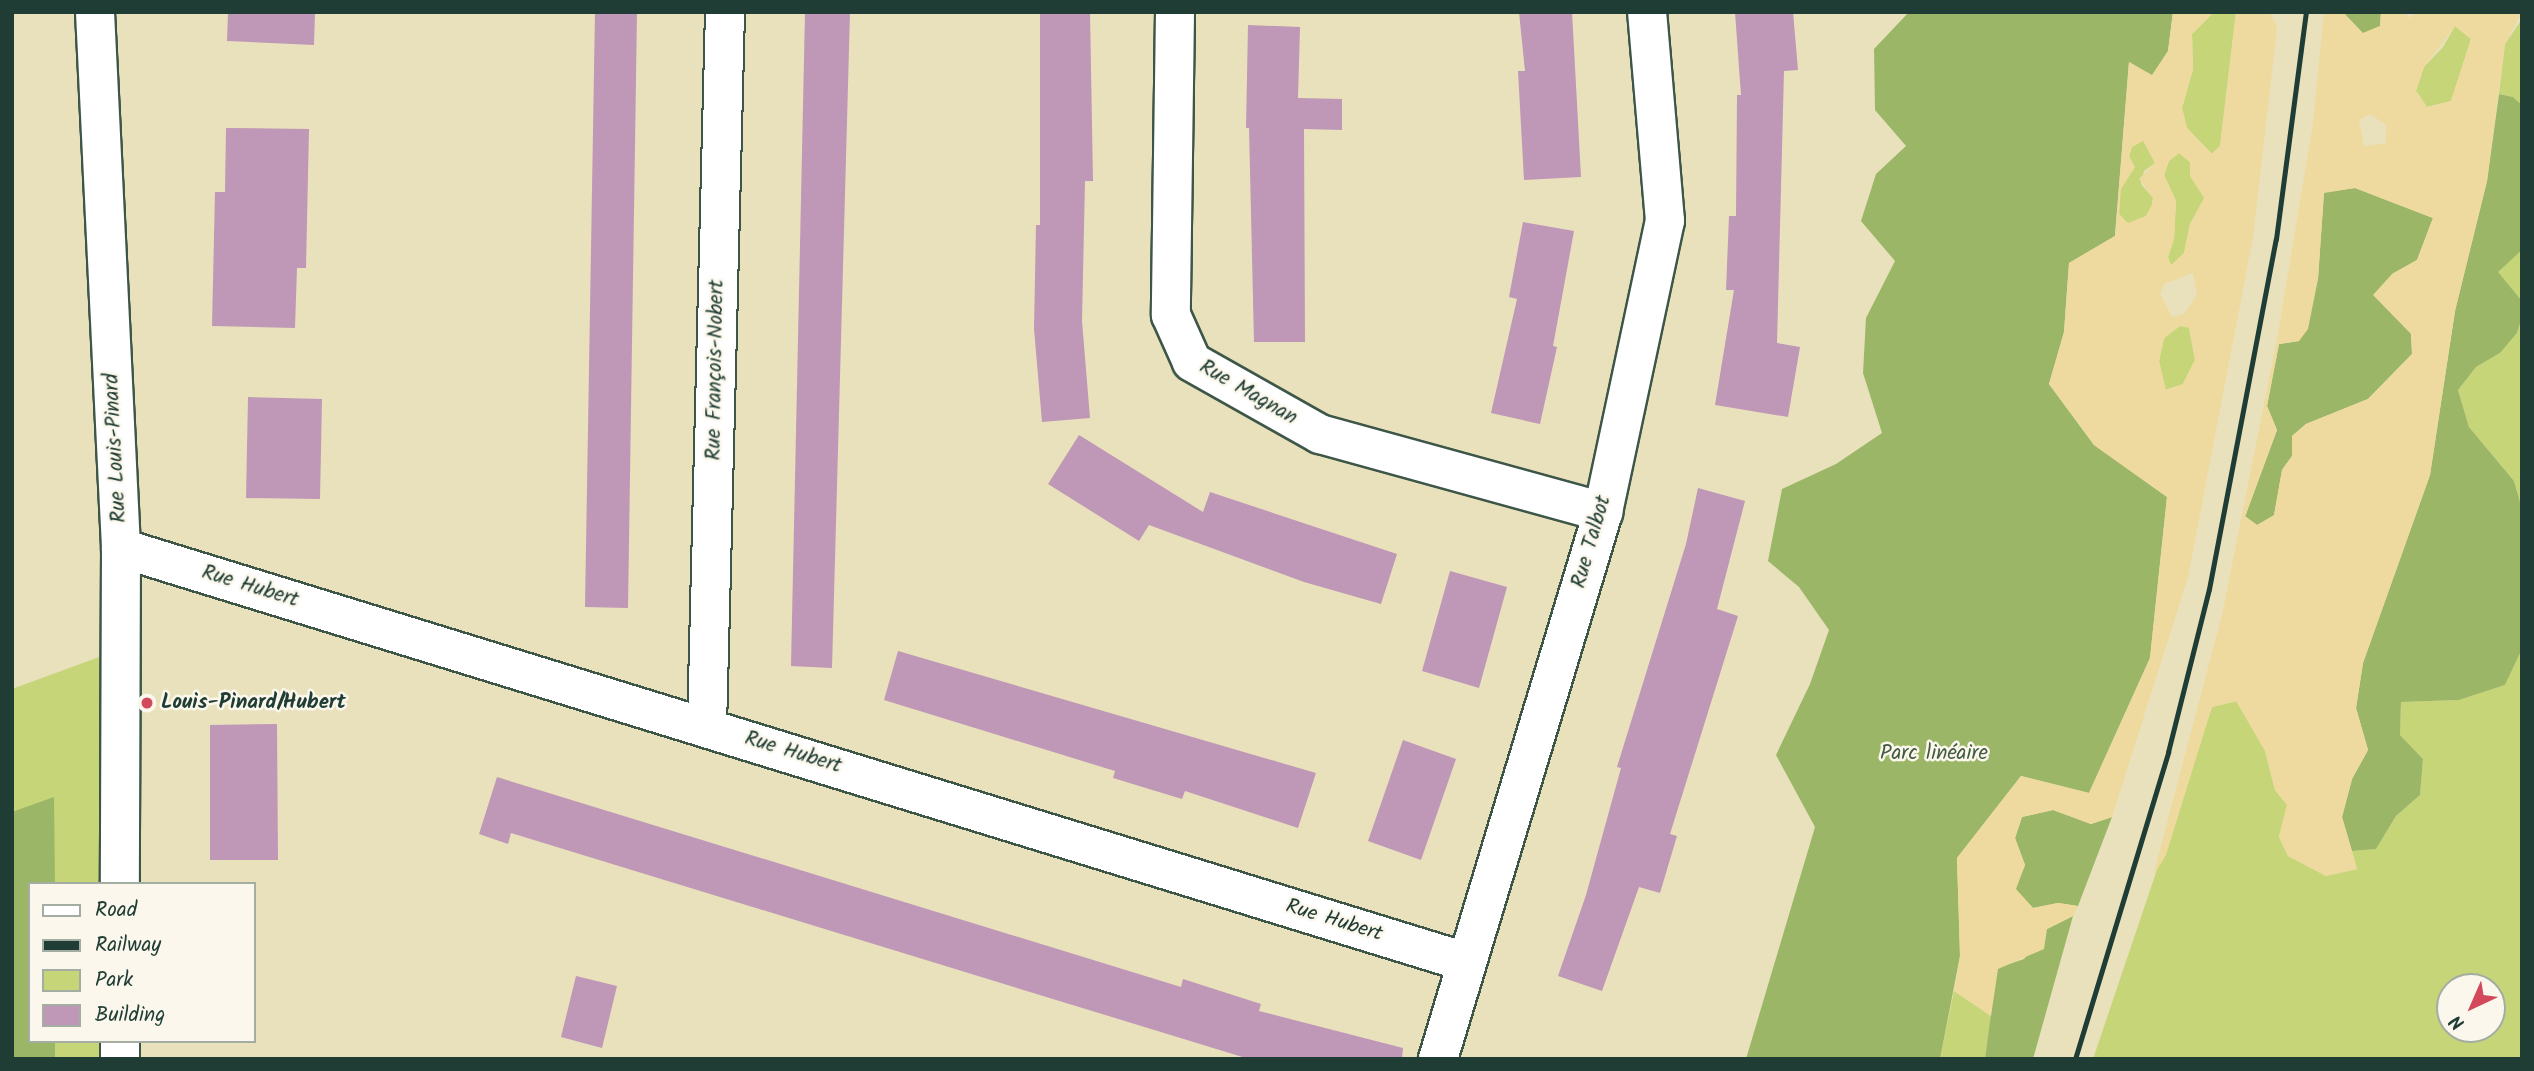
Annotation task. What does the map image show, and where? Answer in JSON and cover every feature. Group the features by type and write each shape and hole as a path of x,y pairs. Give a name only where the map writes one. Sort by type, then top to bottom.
{"street":[{"name":"Rue Louis-Pinard","path":"95,12 121,548 120,882"},
{"name":"Rue François-Nobert","path":"707,727 725,12"},
{"name":"Rue Magnan","path":"1175,12 1171,315 1192,362 1320,434 1603,512"},
{"name":"Rue Talbot","path":"1437,1059 1463,961 1603,512 1665,221 1647,12"},
{"name":"Rue Hubert","path":"121,548 1463,961"}],"green space":[{"name":"Parc linéaire","path":"1909,12 2173,12 2168,51 2152,76 2129,62 2115,236 2069,263 2064,332 2049,384 2094,445 2167,497 2150,658 2089,793 2021,776 1957,858 1960,956 1940,1059 1746,1059 1815,827 1776,755 1810,684 1829,630 1799,587 1768,561 1782,489 1836,464 1882,433 1863,373 1866,318 1895,261 1861,221 1876,174 1906,146 1875,110 1874,49"},
{"path":"2214,12 2236,12 2220,146 2212,154 2187,128 2182,108 2193,69 2192,34"},
{"path":"2381,12 2380,26 2362,34 2343,14"},
{"path":"2522,19 2522,105 2513,97 2499,94 2505,44"},
{"path":"2455,26 2471,39 2451,101 2427,107 2416,91 2424,67 2443,47"},
{"path":"2499,94 2513,97 2522,105 2522,250 2498,272 2522,301 2522,317 2517,333 2500,353 2476,367 2458,390 2469,427 2514,481 2522,509 2522,649 2505,685 2459,700 2401,702 2400,735 2423,759 2420,795 2396,816 2376,849 2352,851 2342,817 2352,779 2368,750 2356,708 2363,663 2430,475 2455,311 2487,181"},
{"path":"2143,140 2155,163 2144,171 2141,184 2153,198 2152,205 2146,216 2128,224 2119,214 2120,189 2132,163 2129,156 2132,147"},
{"path":"2179,153 2190,162 2190,176 2205,198 2190,224 2184,253 2171,266 2168,257 2174,239 2176,201 2164,175 2169,161"},
{"path":"2355,188 2433,218 2417,260 2392,274 2411,334 2412,354 2368,399 2306,424 2292,436 2292,456 2282,470 2274,516 2257,525 2245,517 2277,430 2267,406 2279,344 2299,341 2318,279 2324,192"},
{"path":"2522,250 2522,301 2497,272"},
{"path":"2522,317 2522,509 2514,481 2469,427 2458,390 2476,367 2500,353 2517,333"},
{"path":"2180,326 2189,327 2195,360 2183,384 2165,390 2159,361 2164,338"},
{"path":"121,649 120,882 28,882 28,1043 120,1043 120,1059 12,1059 12,689"},
{"path":"2522,649 2522,1059 2093,1059 2212,707 2237,701 2265,751 2275,790 2287,805 2279,837 2288,856 2326,876 2357,869 2352,851 2376,849 2396,816 2420,795 2423,759 2400,735 2401,702 2459,700 2505,685"},
{"path":"54,797 55,882 28,882 28,1043 55,1043 55,1059 12,1059 12,812"},
{"path":"2053,810 2091,824 2112,817 2078,906 2058,903 2033,908 2015,889 2025,865 2015,838 2022,817"},
{"path":"2073,916 2033,1059 1985,1059 1997,968 2024,959 2047,929"},
{"path":"1954,991 1991,1016 1985,1059 1940,1059"}],"sand":[{"path":"2173,12 2214,12 2192,34 2193,69 2182,108 2187,128 2212,154 2220,146 2236,12 2270,12 2277,28 2253,237 2188,577 2112,817 2091,824 2053,810 2022,817 2015,838 2025,865 2016,889 2033,908 2058,903 2078,906 2073,916 2047,929 2044,949 1998,969 1991,1016 1954,991 1960,956 1957,858 2021,776 2089,793 2150,658 2167,497 2094,445 2049,384 2064,332 2069,263 2115,236 2129,62 2152,75 2168,51","holes":["2143,141 2155,163 2139,179 2153,198 2152,205 2146,216 2128,223 2119,214 2121,189 2135,167 2129,156 2132,147","2179,153 2190,162 2190,176 2204,198 2190,224 2184,253 2171,265 2168,257 2174,239 2176,201 2164,175 2169,161","2193,273 2197,295 2184,314 2172,317 2160,294 2164,284","2180,326 2189,328 2195,360 2183,384 2166,390 2159,361 2164,338"]},
{"path":"2324,12 2343,12 2363,33 2380,26 2381,12 2405,12 2410,18 2416,12 2522,12 2505,44 2487,181 2455,311 2430,475 2363,663 2356,708 2368,750 2352,779 2342,817 2357,869 2326,876 2288,856 2279,837 2287,805 2275,790 2265,751 2236,701 2212,707 2166,855 2153,876 2222,615 2278,334 2313,123","holes":["2455,26 2471,39 2451,101 2427,107 2416,91 2424,67","2370,114 2386,125 2386,143 2364,146 2359,120","2355,188 2433,218 2417,260 2392,274 2373,295 2411,334 2412,354 2368,399 2306,424 2292,436 2292,456 2282,470 2274,515 2257,525 2245,516 2277,430 2267,406 2279,344 2299,341 2308,329 2318,279 2324,193"]}],"building":[{"path":"228,12 315,12 314,45 227,41"},
{"path":"595,12 637,12 628,608 585,607"},
{"path":"805,12 850,12 832,668 791,666"},
{"path":"1040,12 1090,12 1093,181 1085,181 1082,321 1090,418 1042,422 1034,329 1036,225 1040,225"},
{"path":"1519,12 1572,12 1581,177 1524,180 1518,71 1525,71"},
{"path":"1735,12 1793,12 1798,70 1784,71 1777,343 1800,347 1788,417 1715,405 1734,290 1726,290 1729,216 1736,216 1737,95 1741,95"},
{"path":"1248,25 1300,27 1298,98 1342,99 1342,130 1304,129 1305,342 1254,342 1249,128 1246,128"},
{"path":"226,128 309,129 306,268 297,268 295,328 212,326 215,192 225,192"},
{"path":"1523,222 1574,231 1553,346 1557,347 1540,424 1491,413 1517,299 1509,297"},
{"path":"248,397 322,399 320,499 246,498"},
{"path":"1079,435 1203,512 1210,492 1397,554 1381,604 1304,582 1149,525 1139,541 1048,484"},
{"path":"1698,488 1745,501 1717,609 1738,616 1670,834 1677,836 1660,893 1639,887 1602,991 1558,976 1586,895 1621,768 1617,767 1686,544"},
{"path":"1450,571 1507,587 1479,688 1422,671"},
{"path":"898,651 1316,773 1298,828 1185,791 1182,799 1113,778 1115,771 884,700"},
{"path":"277,724 278,860 210,860 210,725"},
{"path":"1403,740 1456,759 1421,860 1368,841"},
{"path":"497,777 1181,987 1183,979 1261,1004 1259,1011 1403,1048 1402,1059 1249,1059 511,833 508,844 479,834"},
{"path":"576,976 617,986 602,1048 561,1037"}],"railway":[{"path":"2075,1059 2168,752 2209,589 2276,239 2306,12"}],"place":[{"name":"Louis-Pinard/Hubert","path":"147,703"}]}
